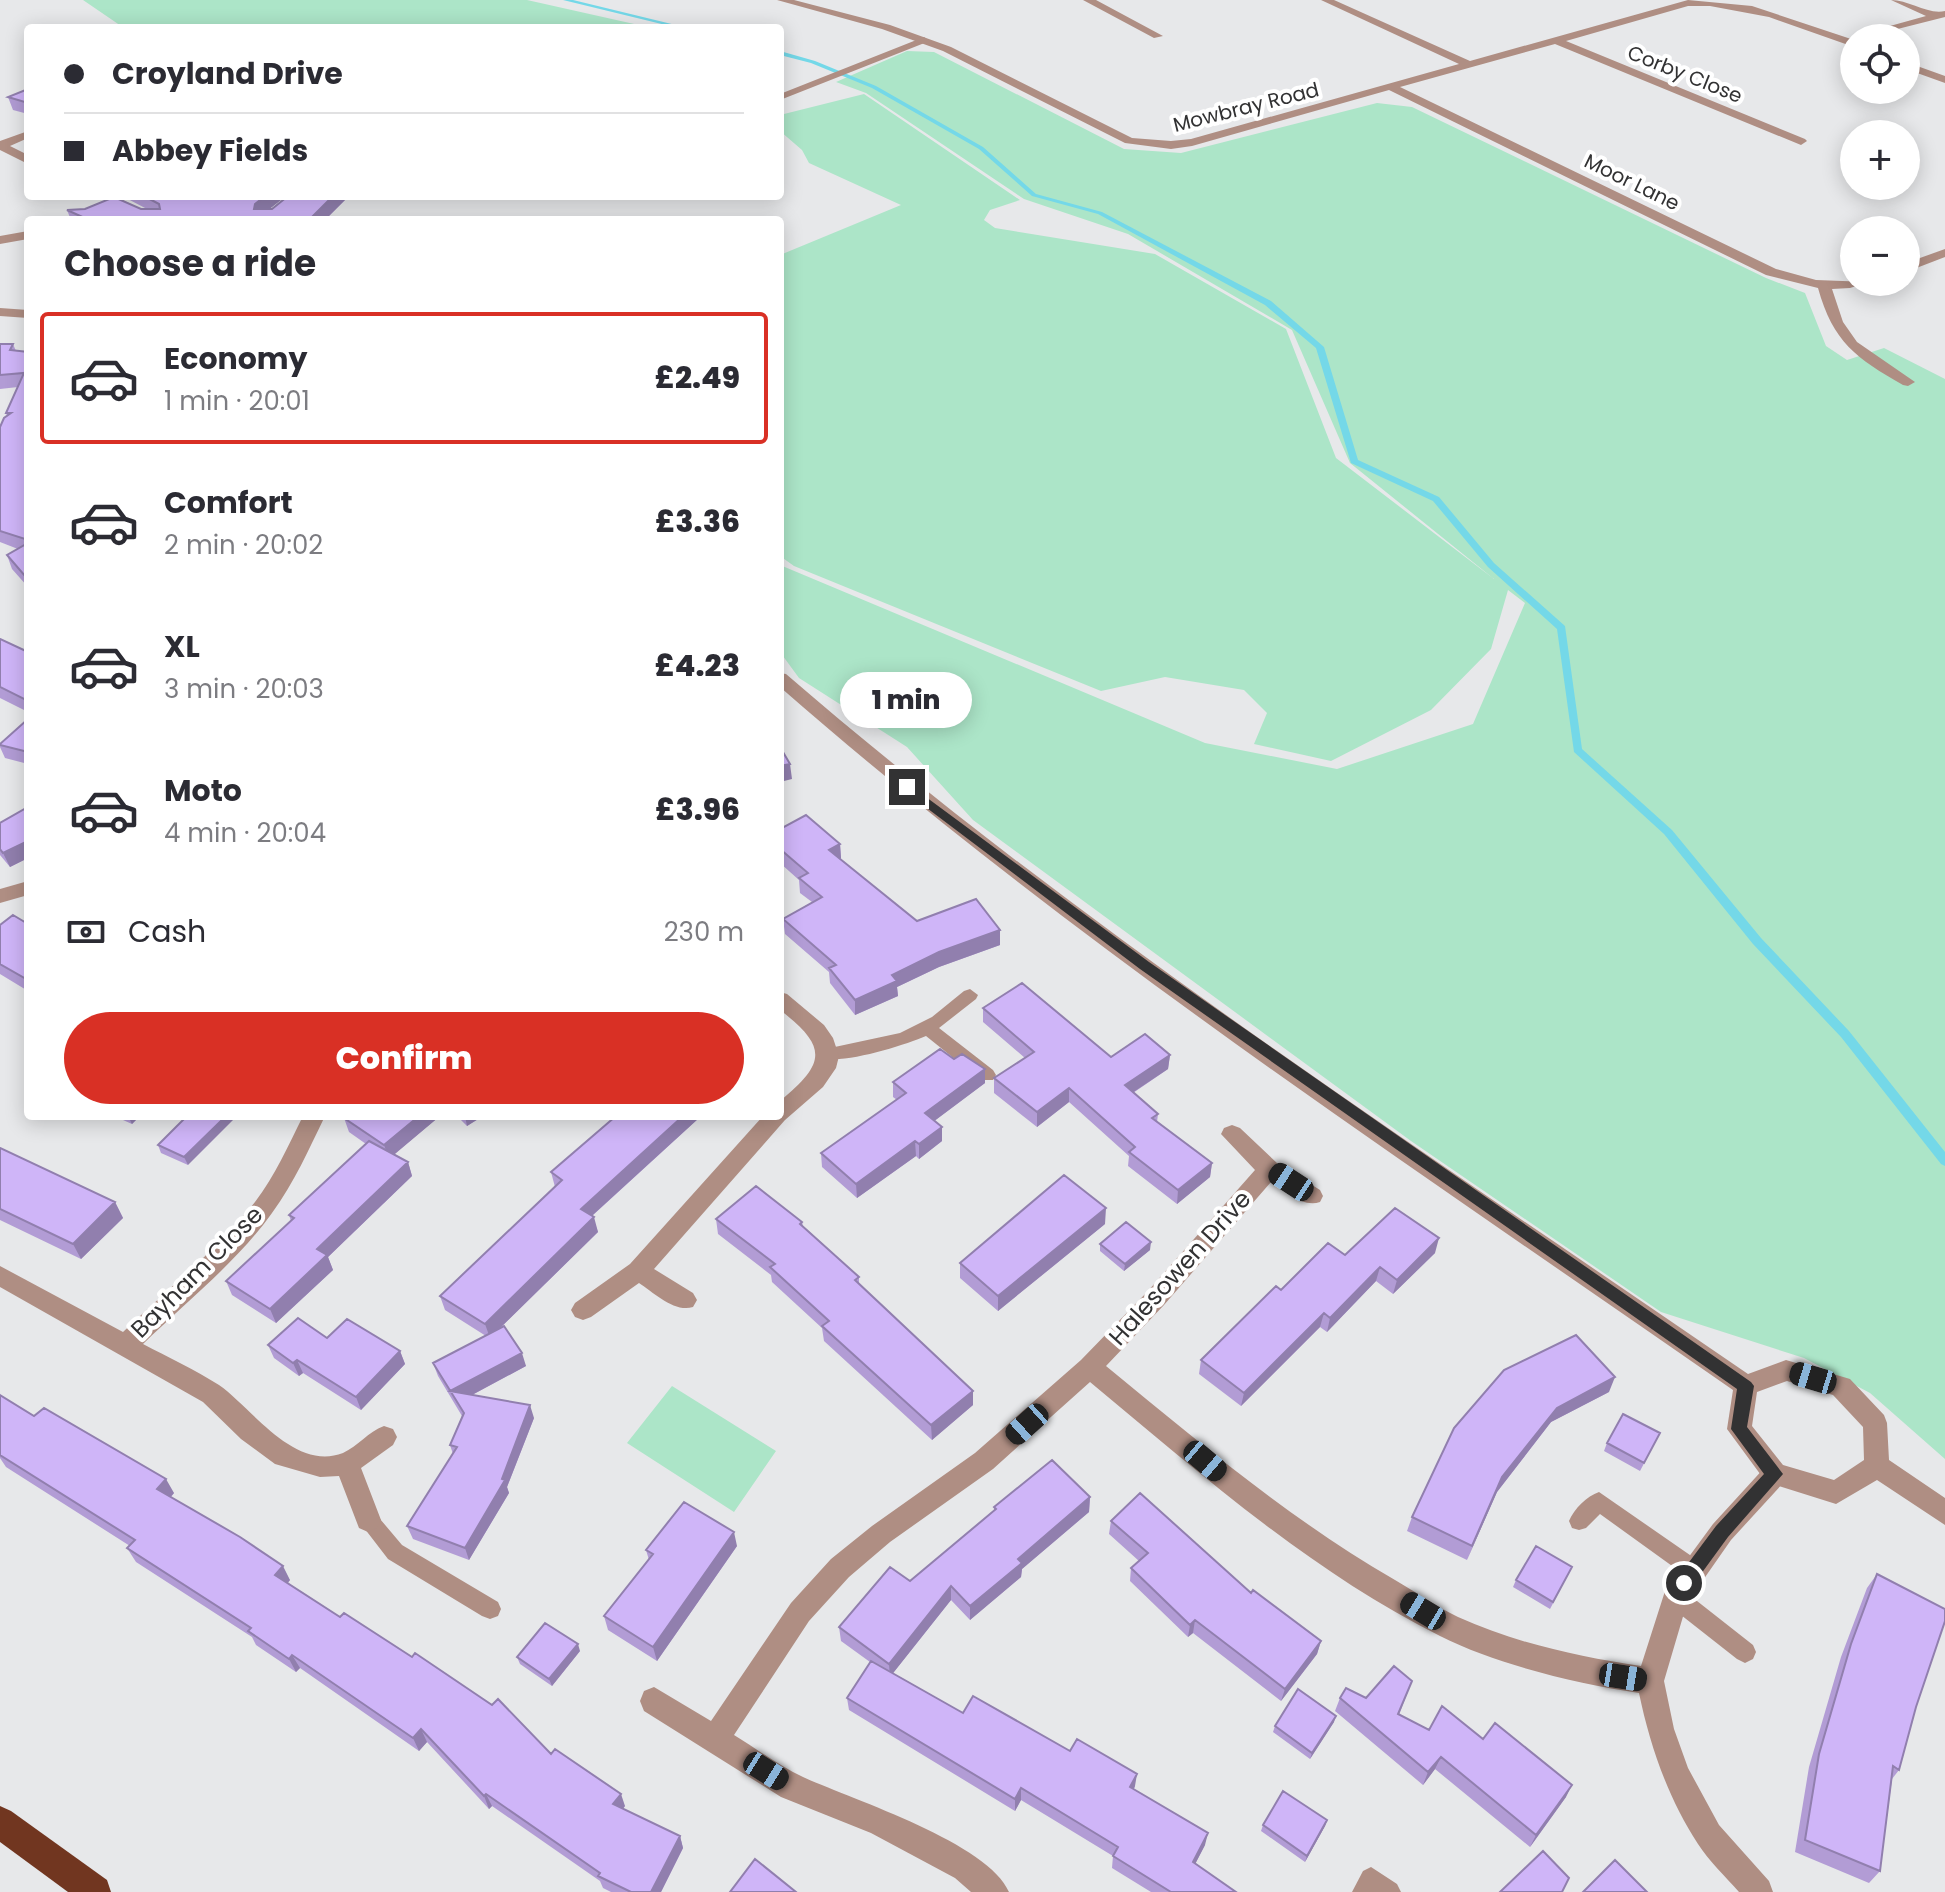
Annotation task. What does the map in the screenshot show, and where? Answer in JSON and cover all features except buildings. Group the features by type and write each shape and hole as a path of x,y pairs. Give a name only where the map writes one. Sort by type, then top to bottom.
{"highway":[{"path":"0,1822 95,1892"}],"street":[{"path":"1088,0 1158,36"},
{"path":"1326,0 1468,64"},
{"name":"Mowbray Road","path":"790,1 924,40 975,61 1113,135 1150,144 1192,142 1706,0 1746,4 1840,37"},
{"path":"1896,0 1941,16"},
{"path":"1913,24 1941,16"},
{"name":"Corby Close","path":"1555,40 1801,141"},
{"path":"1920,70 1945,80"},
{"name":"Moor Lane","path":"1391,87 1771,272 1795,280 1840,286"},
{"path":"1,145 24,136"},
{"path":"1,145 24,158"},
{"path":"108,202 145,216"},
{"path":"0,240 24,236"},
{"path":"1920,263 1945,253"},
{"path":"1824,285 1836,326 1849,343 1908,382"},
{"path":"0,312 24,314"},
{"path":"784,681 929,806 1069,911 1394,1142 1746,1386"},
{"path":"0,896 24,889"},
{"path":"784,1002 807,1018 825,1038 830,1054 824,1074 784,1110"},
{"name":"Bayham Close","path":"126,1345 238,1237 263,1208 285,1175 311,1120"},
{"path":"583,1310 638,1271 774,1120"},
{"name":"Halesowen Drive","path":"1232,1134 1269,1169 1312,1196"},
{"name":"Halesowen Drive","path":"715,1740 800,1612 840,1568 881,1534 984,1461 1090,1367 1156,1298 1269,1169"},
{"path":"638,1271 685,1300"},
{"name":"Bayham Close","path":"0,1276 212,1394 250,1431 284,1456 320,1466 347,1464"},
{"name":"Halesowen Drive","path":"1090,1367 1248,1498 1341,1563 1450,1627 1511,1649 1597,1673 1650,1681"},
{"path":"1746,1386 1786,1370 1841,1387 1875,1423 1877,1466"},
{"path":"1746,1386 1739,1429 1775,1474 1836,1492 1877,1466"},
{"path":"368,1520 347,1464 384,1437"},
{"path":"1877,1466 1945,1513"},
{"path":"1758,1892 1709,1835 1676,1775 1660,1729 1650,1681 1675,1597 1693,1569 1775,1474"},
{"path":"654,1701 791,1787 880,1822 965,1868 994,1892"}],"lane":[{"path":"784,96 924,40"},
{"path":"830,1054 874,1046 929,1029 948,1017 970,995"},
{"path":"929,1029 987,1075"},
{"path":"1579,1521 1599,1501 1693,1569"},
{"path":"368,1520 395,1552 490,1609"},
{"path":"1675,1597 1745,1652"},
{"path":"1364,1892 1371,1879 1389,1892"}],"green space":[{"path":"83,0 527,0 634,24 118,24"},
{"path":"907,51 934,52 1124,149 1181,153 1377,103 1412,107 1766,278 1805,293 1826,346 1847,360 1884,348 1945,379 1945,1459 1870,1393 1804,1358 1661,1312 1411,1141 973,820 907,747 799,678 784,657 784,567 1205,743 1337,769 1473,724 1525,603 1508,590 1491,649 1431,710 1331,761 1254,744 1267,713 1244,690 1165,677 1101,691 794,566 784,559 784,253 901,205 809,163 802,150 784,134 784,114 864,94 1020,200 990,210 984,220 995,228 1155,254 1286,329 1336,458 1494,579 1350,463 1292,330 1128,234 1024,199 866,93 836,82"},
{"path":"672,1386 776,1451 734,1512 627,1443"}],"waterway":[{"path":"566,0 668,24"},
{"path":"784,54 813,62 874,87 981,148 1034,195 1100,213 1268,303 1320,347 1354,461 1436,499 1491,565 1562,628 1577,750 1668,832 1757,941 1845,1034 1945,1161"}],"route":[{"path":"907,787 1144,965 1746,1386 1739,1429 1775,1474 1722,1532 1684,1583"}]}
